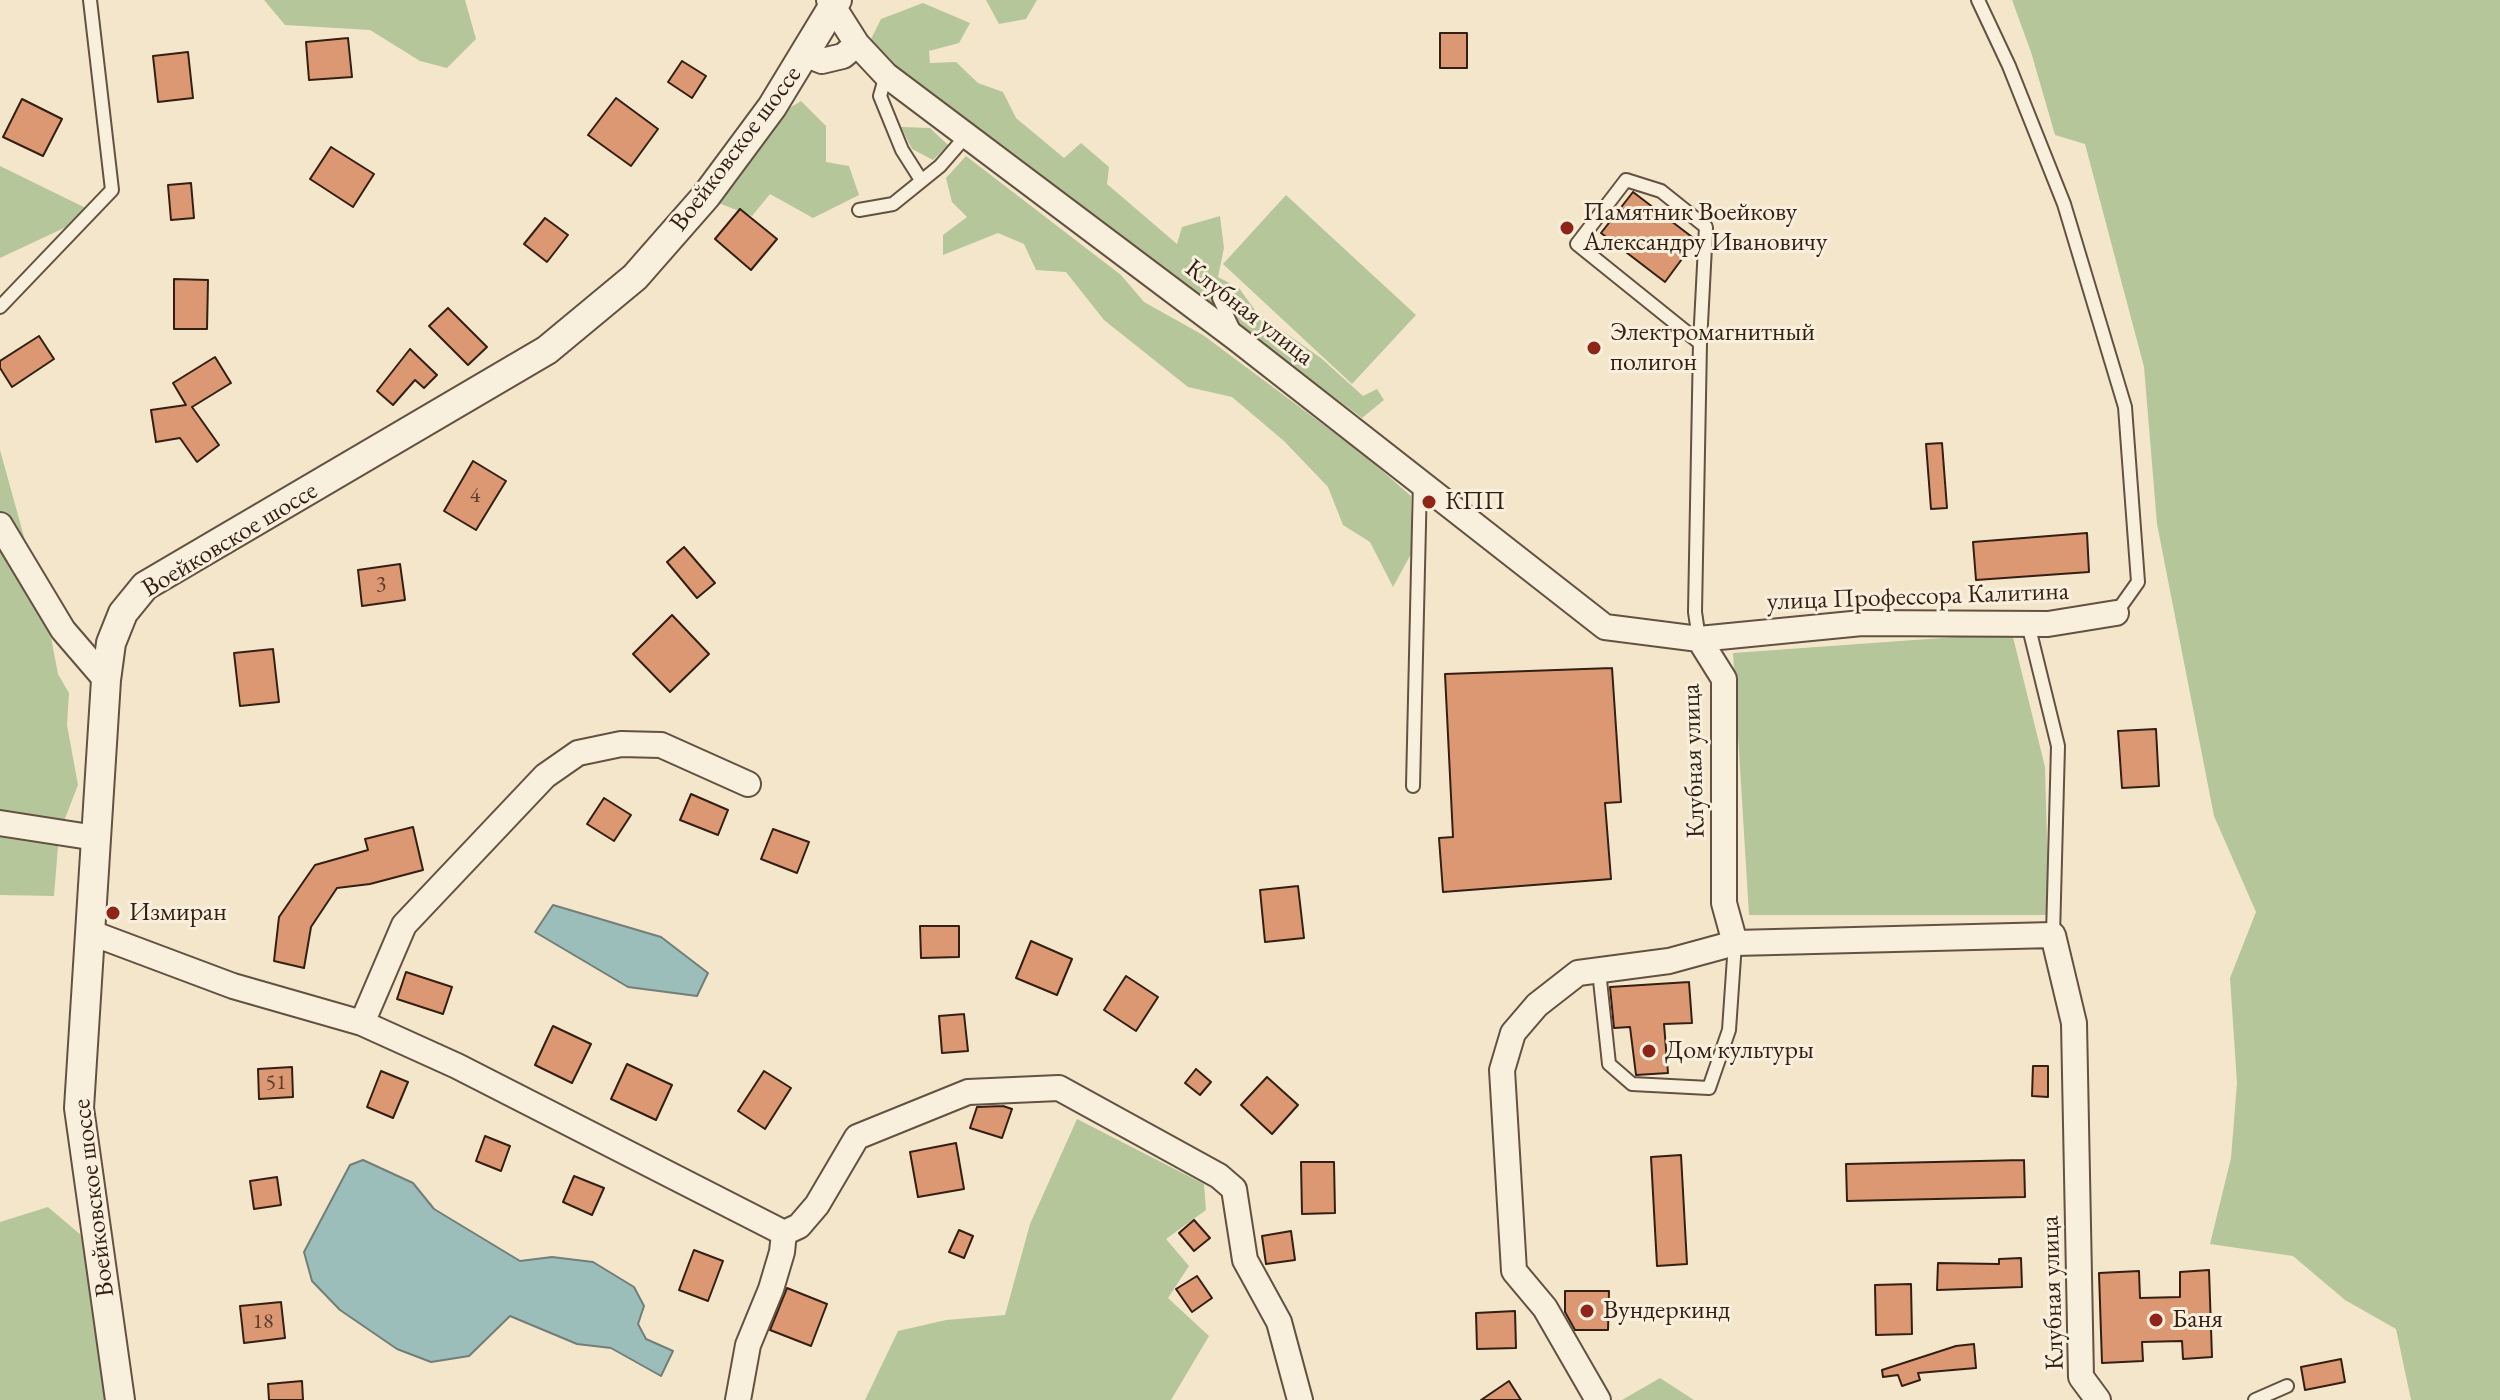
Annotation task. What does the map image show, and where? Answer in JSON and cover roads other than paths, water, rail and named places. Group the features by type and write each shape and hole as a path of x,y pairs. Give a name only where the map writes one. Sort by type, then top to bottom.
{"street":[{"name":"Клубная улица","path":"834,2 857,44 886,75 1237,339 1605,627 1699,639 1724,679 1724,903 1735,943"},
{"name":"Воейковское шоссе","path":"120,1400 79,1108 106,680 111,643 123,613 145,586 547,350 635,277 706,196 807,55 834,2"},
{"path":"807,55 822,61 843,56 857,44"},
{"path":"0,525 63,630 106,680"},
{"name":"улица Профессора Калитина","path":"1699,639 1862,623 2028,624 2116,613"},
{"path":"362,1023 404,925 545,776 578,753 621,744 661,745 748,784"},
{"path":"0,823 96,838"},
{"path":"89,932 233,986 362,1023 457,1066 784,1233"},
{"name":"Клубная улица","path":"2053,935 2074,1023 2082,1388 2098,1400"},
{"path":"1598,1400 1545,1308 1514,1271 1502,1070 1513,1033 1537,1005 1578,973 1669,961 1735,943 2053,935"},
{"path":"784,1233 799,1226 817,1205 857,1137 968,1092 1059,1088 1219,1176 1234,1189 1245,1260 1279,1322 1300,1400"},
{"path":"738,1400 748,1345 771,1289 784,1233"}],"lane":[{"path":"0,307 112,190 90,0"},
{"name":"улица Профессора Калитина","path":"1978,0 2009,66 2064,204 2125,407 2138,582 2116,613"},
{"path":"886,75 880,96 902,150 921,180"},
{"path":"859,210 893,204 940,166 966,136"},
{"path":"1699,639 1695,612 1700,343 1706,227 1661,191 1626,180 1577,244 1700,343"},
{"path":"1219,298 1237,339"},
{"path":"1413,786 1419,651 1420,481"},
{"path":"2028,624 2058,746 2053,935"},
{"path":"1599,971 1609,1064 1632,1084 1709,1088 1729,1030 1735,943"},
{"path":"2255,1400 2287,1386"}],"water":[{"path":"553,905 661,937 708,973 697,996 628,987 535,932"},
{"path":"363,1160 413,1183 434,1209 520,1261 552,1257 593,1262 634,1287 644,1306 638,1324 646,1339 673,1351 661,1376 611,1348 577,1344 510,1316 469,1356 431,1362 397,1349 340,1310 312,1281 304,1252 350,1165"}],"place":[{"name":"Памятник Воейкову Александру Ивановичу","path":"1567,228"},
{"name":"Электромагнитный полигон","path":"1594,348"},
{"name":"КПП","path":"1429,502"},
{"name":"Измиран","path":"113,913"},
{"name":"Дом культуры","path":"1649,1051"},
{"name":"Вундеркинд","path":"1587,1311"},
{"name":"Баня","path":"2156,1320"}]}
